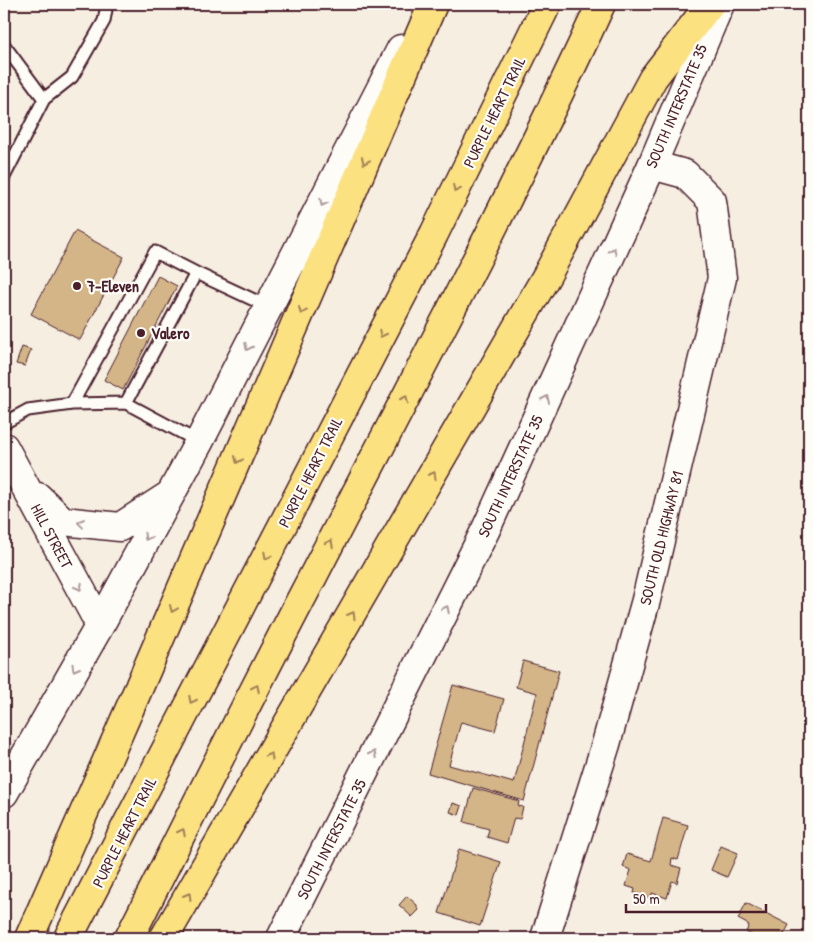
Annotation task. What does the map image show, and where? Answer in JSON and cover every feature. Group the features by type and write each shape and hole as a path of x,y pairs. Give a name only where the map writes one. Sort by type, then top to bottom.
{"highway":[{"path":"29,938 148,667 433,4"},
{"name":"PURPLE HEART TRAIL","path":"68,938 434,234 547,4"},
{"path":"128,938 494,224 551,111 601,4"},
{"path":"164,938 547,275 653,78 710,4"}],"main road":[{"path":"4,793 100,625 199,442 424,4"},
{"name":"SOUTH INTERSTATE 35","path":"281,938 486,529 652,165 720,4"},
{"name":"SOUTH OLD HIGHWAY 81","path":"545,938 606,744 646,600 722,278 712,201 685,174 652,165"},
{"name":"HILL STREET","path":"4,447 100,625"},
{"path":"23,482 63,521 120,527 171,494"}],"lane":[{"path":"4,177 44,99 72,77 104,21 107,4"},
{"path":"4,44 44,99"},
{"path":"72,404 155,252 269,307"},
{"path":"126,403 196,273"},
{"path":"4,423 28,410 72,404 126,403 199,442"}],"building":[{"name":"7-Eleven","path":"75,231 124,257 80,340 31,314"},
{"name":"Valero","path":"158,276 177,286 123,390 104,380"},
{"path":"22,347 31,350 25,366 16,364"},
{"path":"523,661 559,671 524,801 428,773 453,685 504,699 495,731 461,722 449,765 514,783 537,693 516,687"},
{"path":"473,788 519,801 518,806 523,807 520,819 514,818 507,843 487,837 489,829 464,822"},
{"path":"453,803 462,806 459,815 450,812"},
{"path":"663,818 688,825 678,860 672,858 671,865 681,868 677,883 672,881 667,898 652,893 651,898 634,893 635,889 626,886 631,870 623,867 627,854 651,861"},
{"path":"721,846 738,853 727,877 711,870"},
{"path":"459,849 501,862 480,926 439,913"},
{"path":"407,896 417,905 419,910 412,917 399,905"},
{"path":"746,903 789,925 782,938 758,938 746,932 749,925 738,919"}],"place":[{"name":"7-Eleven","path":"77,286"},
{"name":"Valero","path":"141,333"}]}
